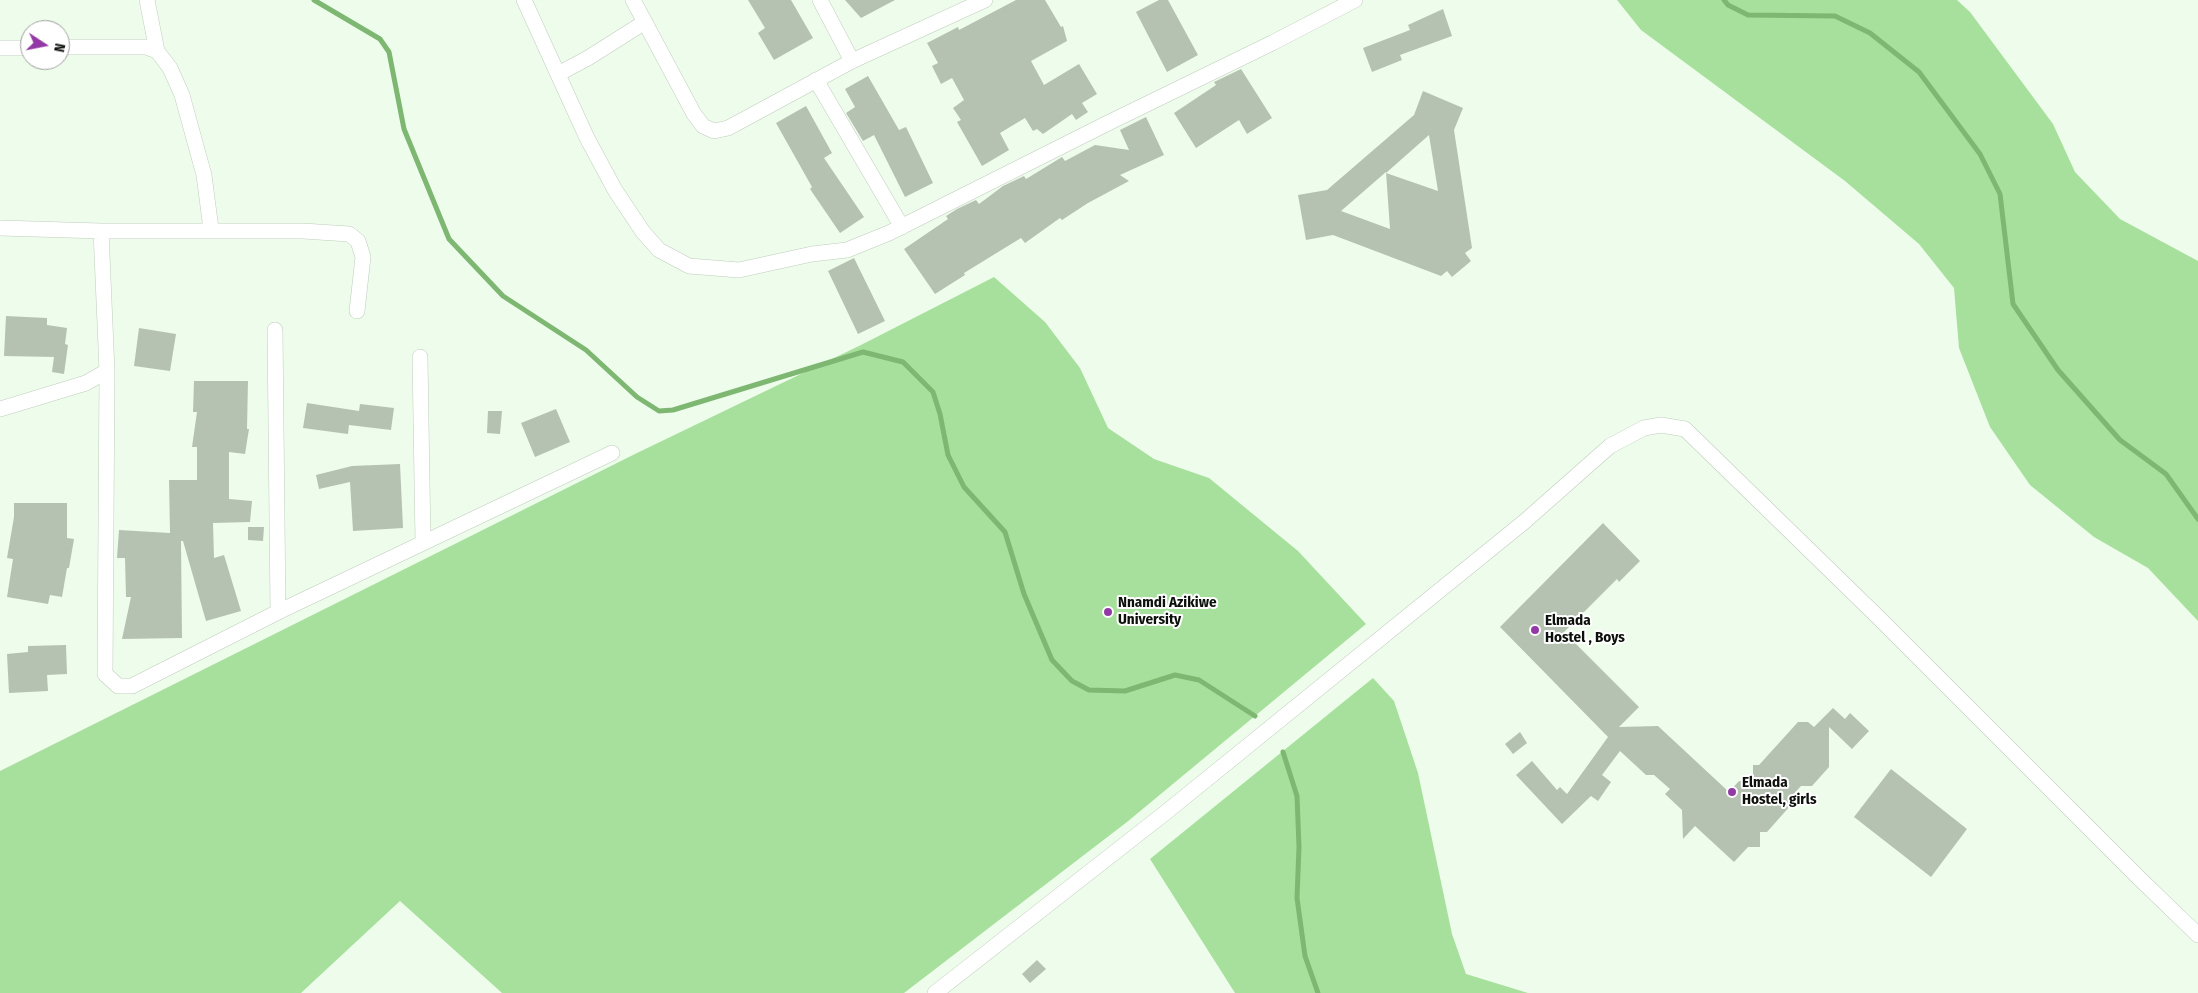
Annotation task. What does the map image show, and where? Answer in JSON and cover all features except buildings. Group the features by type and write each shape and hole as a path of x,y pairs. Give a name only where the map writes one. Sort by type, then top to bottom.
{"street":[{"path":"148,0 157,51 170,68 182,94 204,175 211,229"},
{"path":"524,0 587,138 615,190 644,232 659,250 689,266 739,270 812,254 847,250 902,227 1355,0"},
{"path":"633,0 694,114 704,126 714,130 728,128 852,61 985,0"},
{"path":"820,0 852,61"},
{"path":"558,74 588,58 645,22"},
{"path":"70,47 146,47 157,51"},
{"path":"0,48 20,48"},
{"path":"816,80 902,227"},
{"path":"0,228 101,231 211,229 349,234 358,241 363,257 357,311"},
{"path":"101,231 107,371 105,674 118,686 132,686 278,612 612,452"},
{"path":"275,330 278,612"},
{"path":"420,357 423,543"},
{"path":"0,409 86,383 107,371"},
{"path":"935,993 1165,813 1524,522 1610,446 1644,428 1661,425 1685,429 1886,625 2198,935"}],"green space":[{"path":"1617,0 1957,0 1970,12 2053,124 2075,172 2120,219 2198,261 2198,621 2148,568 2094,537 2030,485 1990,427 1959,348 1954,288 1919,244 1845,181 1641,30"},
{"path":"994,277 1045,322 1080,368 1108,428 1154,459 1209,478 1298,551 1366,624 1127,822 904,993 502,993 400,901 301,993 0,993 0,771 637,453 861,345"},
{"path":"1373,678 1394,701 1418,773 1452,934 1466,974 1528,993 1235,993 1150,859"}],"waterway":[{"path":"314,0 380,39 389,52 404,129 449,239 503,296 586,350 637,397 659,411 673,410 863,352 903,362 933,392 940,414 948,455 964,487 1005,532 1024,594 1052,660 1072,681 1089,690 1125,691 1175,675 1199,680 1255,716"},
{"path":"1724,0 1728,5 1748,15 1835,16 1870,33 1919,72 1980,154 2000,194 2013,304 2058,370 2120,440 2166,474 2198,519"},
{"path":"1283,752 1297,796 1299,847 1297,898 1305,956 1318,993"}],"place":[{"name":"Nnamdi Azikiwe University","path":"1108,612"},
{"name":"Elmada Hostel , Boys","path":"1535,630"},
{"name":"Elmada Hostel, girls","path":"1732,792"}]}
